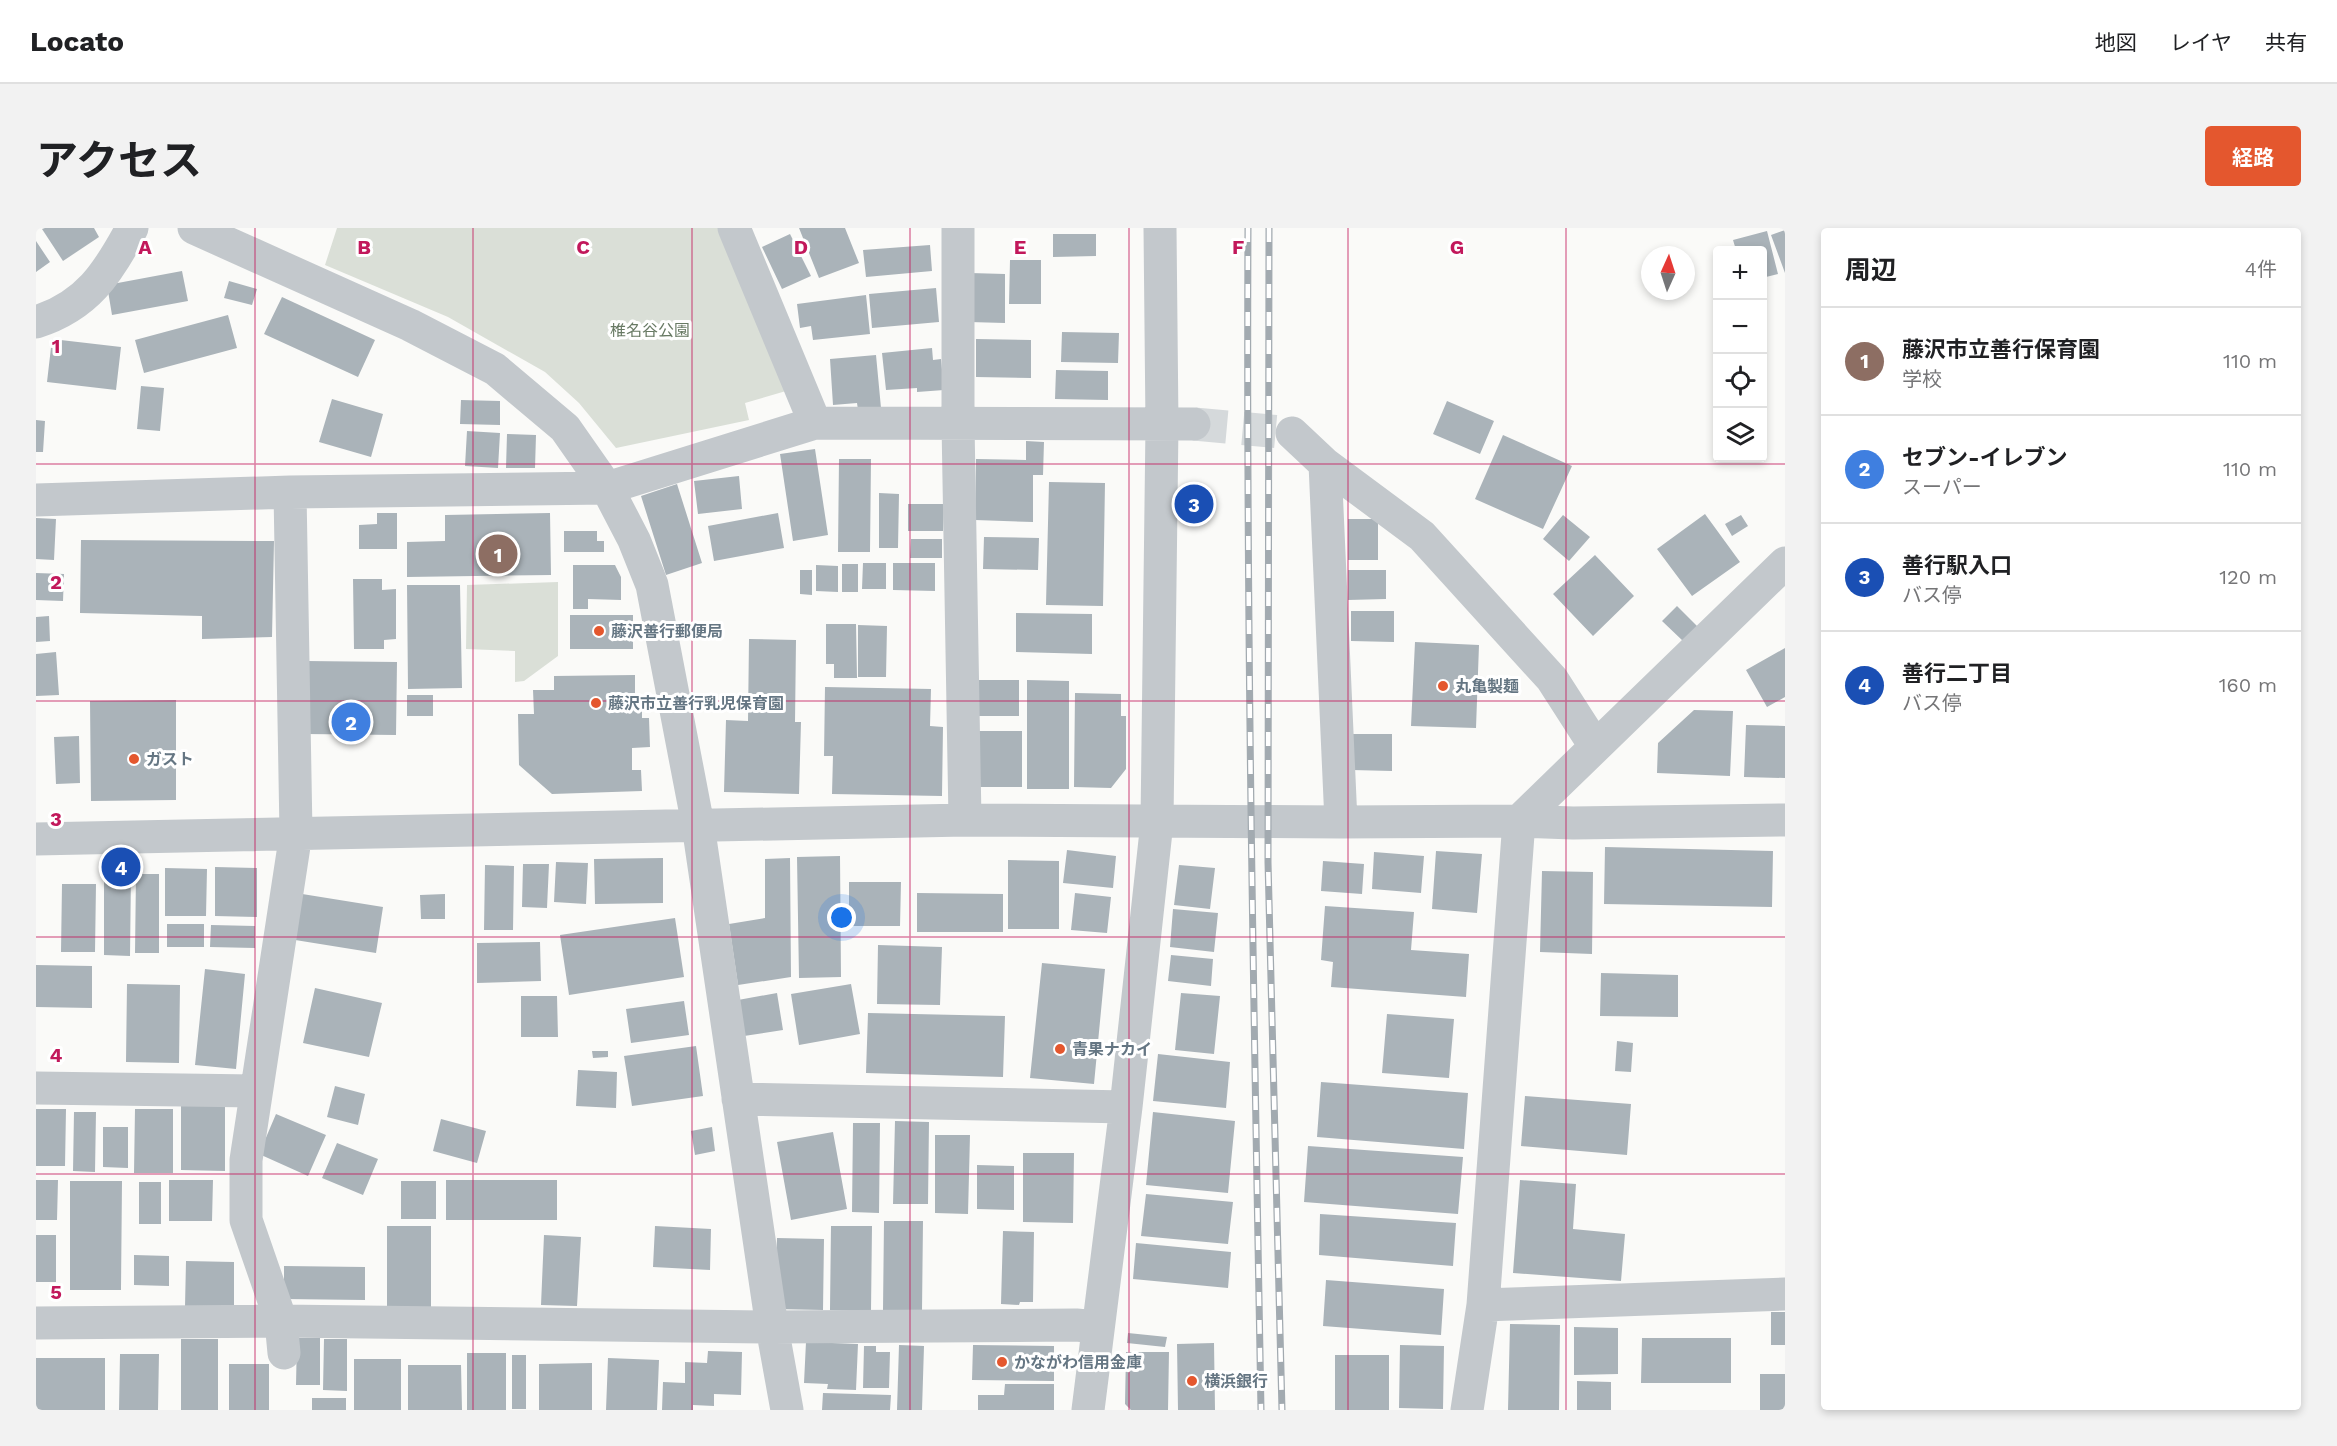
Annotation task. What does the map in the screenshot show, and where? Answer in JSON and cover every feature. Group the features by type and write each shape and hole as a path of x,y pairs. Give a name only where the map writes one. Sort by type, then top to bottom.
{"street":[{"path":"36,322 52,317 80,300 101,281 132,228"},
{"path":"194,228 410,326 495,369 565,428 607,488 634,540 652,585 698,825 772,1327 787,1410"},
{"path":"734,228 815,423"},
{"path":"958,228 958,424 965,820"},
{"path":"1088,1410 1126,1107 1157,822 1162,424 1160,228"},
{"path":"36,500 290,492 607,488 815,423 1194,424"},
{"path":"1292,433 1325,464 1422,536 1552,679 1595,746"},
{"path":"1325,464 1341,822"},
{"path":"284,1353 281,1321 246,1220 246,1160 296,833 290,492"},
{"path":"1467,1410 1483,1305 1519,820 1785,563"},
{"path":"36,839 965,820 1157,822 1519,820 1573,823 1785,820"},
{"path":"36,1088 256,1091"},
{"path":"738,1099 1126,1107"},
{"path":"1483,1305 1785,1294"},
{"path":"36,1323 281,1321 772,1327 1076,1325 1098,1327"}],"green space":[{"name":"椎名谷公園","path":"337,228 720,228 786,391 745,403 749,420 616,448 579,403 545,372 448,317 325,265"},
{"path":"558,582 558,656 524,681 515,682 515,651 466,649 467,585"}],"building":[{"path":"94,228 99,237 63,261 42,229"},
{"path":"799,228 845,228 859,263 819,278"},
{"path":"1785,230 1785,273 1771,235"},
{"path":"1767,231 1778,274 1767,277 1767,246 1735,246 1733,240"},
{"path":"790,234 811,276 782,289 762,247"},
{"path":"1053,234 1096,234 1096,256 1053,257"},
{"path":"36,241 50,262 36,272"},
{"path":"930,245 932,271 866,277 863,250"},
{"path":"1010,260 1041,260 1041,304 1009,304"},
{"path":"182,271 188,301 112,315 107,285"},
{"path":"970,273 1005,274 1005,323 969,322"},
{"path":"229,281 257,289 252,305 224,298"},
{"path":"936,288 939,322 872,328 869,294"},
{"path":"866,295 870,334 813,340 811,326 800,328 797,304"},
{"path":"282,297 375,340 358,377 264,334"},
{"path":"228,315 237,348 144,373 135,340"},
{"path":"1062,332 1119,333 1118,363 1061,362"},
{"path":"52,339 121,347 116,390 47,382"},
{"path":"976,339 1031,340 1031,378 976,377"},
{"path":"932,348 933,360 941,359 944,390 917,392 917,388 886,390 882,353"},
{"path":"876,355 881,408 858,410 857,403 833,405 830,359"},
{"path":"1056,370 1108,371 1108,400 1055,399"},
{"path":"141,386 164,388 160,431 137,429"},
{"path":"332,399 383,414 371,457 319,442"},
{"path":"461,400 500,401 500,425 460,424"},
{"path":"1447,401 1494,421 1480,454 1433,434"},
{"path":"36,420 45,421 43,452 36,452"},
{"path":"467,431 500,433 498,468 465,466"},
{"path":"507,434 536,435 535,468 506,468"},
{"path":"1503,435 1572,466 1543,529 1475,499"},
{"path":"1026,441 1044,442 1043,475 1033,475 1033,522 975,520 976,459 1026,460"},
{"path":"815,449 828,535 793,541 780,454"},
{"path":"839,459 871,459 870,552 838,552"},
{"path":"739,476 742,509 698,514 694,481"},
{"path":"1049,482 1105,483 1103,606 1046,605"},
{"path":"677,484 702,563 666,575 641,496"},
{"path":"879,493 899,494 898,548 879,548"},
{"path":"908,504 944,504 943,531 908,531"},
{"path":"377,513 397,513 397,549 359,549 359,525 377,524"},
{"path":"550,513 551,575 407,577 407,542 445,541 445,515"},
{"path":"778,513 784,548 714,561 708,526"},
{"path":"1705,514 1740,562 1692,596 1657,549"},
{"path":"1563,515 1590,537 1569,561 1543,539"},
{"path":"1741,515 1748,526 1732,536 1725,524"},
{"path":"36,518 56,519 54,560 36,559"},
{"path":"1348,519 1378,519 1378,560 1348,560"},
{"path":"564,531 597,531 597,541 604,541 604,552 564,552"},
{"path":"984,537 1039,538 1038,570 983,569"},
{"path":"911,539 942,539 942,558 910,558"},
{"path":"81,540 274,541 272,637 202,639 202,616 80,613"},
{"path":"1595,555 1634,596 1593,636 1553,594"},
{"path":"863,563 886,563 886,589 862,589"},
{"path":"893,563 935,563 935,591 893,590"},
{"path":"842,564 858,564 858,592 842,592"},
{"path":"573,565 615,565 621,577 621,600 588,599 588,609 573,609"},
{"path":"816,565 838,566 838,592 816,591"},
{"path":"800,570 812,570 812,595 800,594"},
{"path":"1348,570 1386,570 1386,599 1348,600"},
{"path":"36,573 64,574 63,601 36,600"},
{"path":"353,579 382,579 382,590 396,589 396,639 384,640 384,649 354,649"},
{"path":"407,585 460,585 462,688 408,689"},
{"path":"1677,606 1698,627 1683,641 1662,621"},
{"path":"1351,611 1394,611 1394,642 1351,641"},
{"path":"1016,613 1092,614 1092,654 1016,652"},
{"path":"570,615 633,615 633,649 570,649"},
{"path":"49,616 50,641 36,642 36,617"},
{"path":"826,624 856,624 857,678 834,678 834,664 826,664"},
{"path":"858,625 887,626 886,677 858,677"},
{"path":"749,639 796,640 795,722 801,722 799,794 724,792 726,720 748,721"},
{"path":"1415,642 1479,645 1476,728 1411,726"},
{"path":"1785,648 1785,697 1767,707 1746,670"},
{"path":"56,652 59,695 36,696 36,654"},
{"path":"306,661 397,662 396,735 305,734"},
{"path":"635,675 635,703 642,700 642,718 649,718 650,747 632,748 632,770 641,770 642,791 552,794 519,765 518,714 534,714 533,690 554,690 554,676"},
{"path":"979,680 1019,680 1019,716 979,716"},
{"path":"1027,680 1069,681 1069,789 1027,789"},
{"path":"825,687 931,689 930,726 943,727 942,796 832,794 833,756 824,756"},
{"path":"1075,693 1121,694 1121,716 1126,716 1126,769 1111,788 1074,787"},
{"path":"407,695 433,695 433,716 407,716"},
{"path":"176,700 176,800 91,801 90,701"},
{"path":"1694,710 1733,711 1730,776 1657,773 1658,743"},
{"path":"1746,725 1785,726 1785,778 1744,777"},
{"path":"979,731 1022,731 1022,787 979,787"},
{"path":"1352,734 1392,734 1392,771 1352,770"},
{"path":"79,736 80,783 56,784 54,737"},
{"path":"1605,847 1773,851 1772,907 1604,904"},
{"path":"1067,850 1116,856 1113,888 1063,883"},
{"path":"1436,851 1482,854 1477,913 1432,909"},
{"path":"1374,852 1424,856 1421,893 1372,889"},
{"path":"840,856 841,977 799,978 797,857"},
{"path":"663,858 663,903 595,904 594,859"},
{"path":"790,858 791,977 738,985 729,924 765,918 765,859"},
{"path":"1008,860 1059,861 1059,929 1008,929"},
{"path":"1323,861 1364,864 1362,894 1321,891"},
{"path":"556,862 588,863 586,904 554,902"},
{"path":"523,864 549,864 547,908 522,907"},
{"path":"485,865 514,866 513,930 484,930"},
{"path":"1179,865 1215,868 1210,909 1174,905"},
{"path":"215,867 257,868 257,917 215,916"},
{"path":"165,868 207,869 206,916 165,916"},
{"path":"1542,871 1593,872 1592,954 1540,952"},
{"path":"104,872 131,872 130,956 104,955"},
{"path":"136,874 159,874 159,953 135,953"},
{"path":"849,882 901,882 900,926 849,926"},
{"path":"62,884 96,884 95,952 61,952"},
{"path":"296,893 383,907 376,953 289,939"},
{"path":"917,893 1003,894 1003,932 917,932"},
{"path":"1075,893 1111,897 1107,933 1071,930"},
{"path":"445,894 445,919 421,919 420,895"},
{"path":"1325,906 1414,912 1411,950 1469,954 1466,997 1331,987 1333,962 1321,960"},
{"path":"1173,909 1218,913 1214,952 1170,947"},
{"path":"675,918 684,977 569,995 560,935"},
{"path":"167,924 204,924 204,947 167,947"},
{"path":"211,925 255,926 255,948 210,947"},
{"path":"540,942 541,981 477,983 477,943"},
{"path":"878,945 942,947 940,1005 877,1004"},
{"path":"1171,955 1213,959 1211,986 1168,981"},
{"path":"1042,963 1105,969 1094,1084 1030,1078"},
{"path":"36,965 92,966 92,1008 36,1007"},
{"path":"205,969 245,974 236,1069 195,1065"},
{"path":"1601,973 1678,975 1678,1017 1600,1016"},
{"path":"127,984 180,985 179,1063 126,1062"},
{"path":"851,984 860,1034 799,1045 791,994"},
{"path":"315,988 382,1003 369,1057 303,1043"},
{"path":"777,993 783,1030 744,1036 738,1000"},
{"path":"1181,993 1220,996 1214,1054 1175,1050"},
{"path":"521,996 557,996 558,1037 521,1037"},
{"path":"684,1001 689,1035 631,1043 626,1009"},
{"path":"868,1013 1005,1016 1003,1077 866,1073"},
{"path":"1387,1014 1454,1019 1449,1078 1382,1073"},
{"path":"1617,1041 1633,1043 1631,1072 1615,1071"},
{"path":"696,1046 703,1096 632,1106 624,1056"},
{"path":"592,1051 608,1051 608,1057 593,1058"},
{"path":"1158,1054 1230,1062 1226,1108 1153,1101"},
{"path":"578,1070 617,1072 616,1108 576,1106"},
{"path":"1321,1082 1468,1093 1464,1149 1317,1137"},
{"path":"335,1086 365,1094 358,1125 327,1117"},
{"path":"1525,1096 1631,1104 1627,1155 1521,1146"},
{"path":"181,1106 225,1106 225,1171 181,1170"},
{"path":"36,1109 66,1109 65,1166 36,1166"},
{"path":"135,1109 173,1109 173,1173 134,1173"},
{"path":"74,1112 96,1112 95,1172 73,1171"},
{"path":"1153,1112 1235,1121 1228,1193 1146,1185"},
{"path":"276,1114 326,1135 308,1176 259,1154"},
{"path":"441,1119 486,1131 477,1163 433,1151"},
{"path":"895,1121 929,1122 928,1204 893,1204"},
{"path":"853,1123 880,1123 879,1213 852,1212"},
{"path":"103,1127 128,1127 128,1168 103,1167"},
{"path":"712,1127 715,1151 695,1155 691,1131"},
{"path":"833,1132 847,1209 791,1220 777,1142"},
{"path":"935,1135 970,1135 968,1214 935,1213"},
{"path":"337,1143 378,1159 363,1195 322,1178"},
{"path":"1308,1146 1463,1157 1458,1214 1304,1202"},
{"path":"1023,1153 1074,1153 1073,1223 1023,1222"},
{"path":"977,1165 1014,1166 1014,1210 977,1209"},
{"path":"36,1180 58,1180 57,1220 36,1220"},
{"path":"169,1180 213,1180 212,1221 169,1221"},
{"path":"446,1180 557,1180 557,1220 446,1220"},
{"path":"1520,1180 1576,1184 1573,1229 1625,1234 1621,1281 1513,1273"},
{"path":"70,1181 122,1181 121,1290 70,1290"},
{"path":"401,1181 436,1181 436,1219 401,1219"},
{"path":"139,1182 161,1182 161,1224 139,1224"},
{"path":"1146,1194 1233,1202 1228,1244 1141,1236"},
{"path":"1320,1214 1456,1223 1453,1266 1319,1255"},
{"path":"884,1221 923,1221 922,1311 883,1310"},
{"path":"387,1226 431,1226 431,1309 387,1308"},
{"path":"655,1226 711,1229 710,1270 653,1267"},
{"path":"831,1226 872,1226 871,1311 830,1310"},
{"path":"1003,1231 1034,1232 1033,1302 1020,1302 1019,1305 1001,1304"},
{"path":"36,1235 56,1235 56,1282 36,1282"},
{"path":"544,1235 581,1237 577,1306 541,1305"},
{"path":"777,1238 824,1239 823,1310 775,1309"},
{"path":"1136,1243 1231,1252 1228,1288 1133,1279"},
{"path":"134,1255 169,1256 169,1286 134,1285"},
{"path":"186,1261 234,1262 234,1307 185,1307"},
{"path":"284,1266 365,1267 365,1300 284,1299"},
{"path":"1326,1280 1444,1289 1441,1335 1323,1326"},
{"path":"1771,1312 1785,1312 1785,1345 1771,1345"},
{"path":"1510,1324 1560,1325 1559,1410 1508,1410"},
{"path":"1574,1327 1618,1328 1618,1374 1574,1375"},
{"path":"1128,1333 1167,1337 1165,1347 1127,1343"},
{"path":"297,1338 320,1338 320,1385 296,1385"},
{"path":"1642,1338 1731,1338 1731,1383 1641,1383"},
{"path":"181,1339 218,1339 218,1410 181,1410"},
{"path":"324,1339 347,1339 347,1391 323,1390"},
{"path":"806,1342 858,1344 856,1390 827,1389 828,1384 804,1383"},
{"path":"1214,1343 1215,1410 1178,1410 1177,1344"},
{"path":"899,1345 924,1346 922,1410 897,1410"},
{"path":"973,1345 1054,1346 1054,1381 972,1380"},
{"path":"1400,1345 1444,1346 1443,1409 1399,1408"},
{"path":"864,1346 876,1346 876,1352 890,1352 889,1388 863,1388"},
{"path":"708,1351 742,1352 741,1395 714,1394 714,1406 693,1405 693,1410 662,1410 663,1382 685,1383 685,1362 707,1363"},
{"path":"1126,1352 1169,1352 1168,1410 1131,1410 1125,1404"},
{"path":"467,1353 506,1353 506,1410 467,1410"},
{"path":"120,1354 159,1354 158,1410 119,1410"},
{"path":"512,1355 526,1355 526,1409 512,1409"},
{"path":"1335,1355 1389,1355 1389,1410 1335,1410"},
{"path":"36,1358 105,1358 105,1410 36,1410"},
{"path":"608,1358 659,1360 657,1410 606,1410"},
{"path":"354,1359 401,1359 401,1410 354,1410"},
{"path":"592,1363 592,1410 539,1410 539,1364"},
{"path":"229,1364 269,1364 269,1410 229,1410"},
{"path":"408,1365 461,1365 462,1410 408,1410"},
{"path":"1760,1374 1785,1374 1785,1410 1760,1410"},
{"path":"1577,1381 1611,1382 1611,1410 1577,1410"},
{"path":"1005,1384 1054,1384 1054,1410 978,1410 978,1395 1004,1395"},
{"path":"823,1393 891,1395 890,1410 822,1410"},
{"path":"312,1398 346,1398 346,1410 312,1410"}],"tunnel":[{"path":"1194,424 1292,433"}],"railway":[{"path":"1248,228 1249,671 1261,1410"},
{"path":"1269,228 1268,862 1282,1410"}],"place":[{"name":"善行駅入口","path":"1194,504"},
{"name":"藤沢市立善行保育園","path":"498,554"},
{"name":"藤沢善行郵便局","path":"599,631"},
{"name":"丸亀製麺","path":"1443,686"},
{"name":"藤沢市立善行乳児保育園","path":"596,703"},
{"name":"セブン-イレブン","path":"351,722"},
{"name":"ガスト","path":"134,759"},
{"name":"善行二丁目","path":"121,867"},
{"name":"青果ナカイ","path":"1060,1049"},
{"name":"かながわ信用金庫","path":"1002,1362"},
{"name":"横浜銀行","path":"1192,1381"}]}
